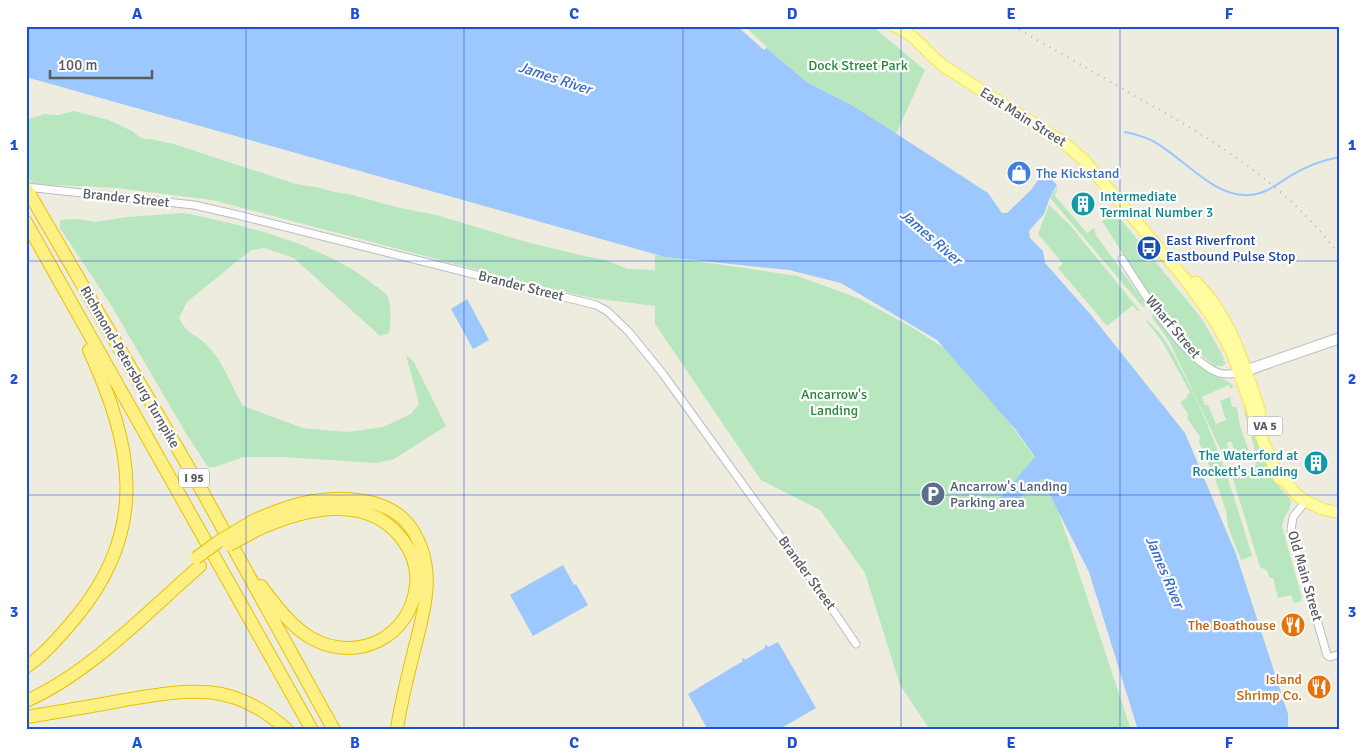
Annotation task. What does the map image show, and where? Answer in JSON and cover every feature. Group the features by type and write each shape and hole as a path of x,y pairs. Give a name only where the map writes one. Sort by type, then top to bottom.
{"highway":[{"name":"Richmond-Petersburg Turnpike","path":"26,187 210,505 334,730"},
{"name":"Richmond-Petersburg Turnpike","path":"26,222 312,730"},
{"path":"26,667 40,656 88,603 116,552 121,537 127,504 124,450 112,408 93,359 52,268"},
{"path":"26,692 50,680 78,662 198,562 228,545 254,526 294,505 322,499 360,500 378,505 398,514 409,524 427,563 424,609 403,694 397,730"},
{"path":"210,505 238,553 264,590 284,614 310,637 334,647 363,647 387,636 397,628 408,614 416,585 415,567 406,545 395,531 382,521 352,510 324,509 254,526"},
{"path":"26,700 53,688 78,671 109,646 198,562"},
{"path":"26,717 170,692 198,691 223,694 249,702 271,716 287,730"}],"main road":[{"name":"East Main Street","path":"894,26 910,34 930,55 945,67 1076,152 1198,295 1224,337 1242,372 1285,475 1285,481 1290,488 1306,501 1322,509 1340,513"},
{"name":"East Main Street","path":"914,26 917,33 946,62 1070,140 1084,151 1210,297 1231,330 1242,372"},
{"path":"1242,372 1340,338"}],"street":[{"name":"Brander Street","path":"26,187 194,205 596,305 607,311 629,332 663,374 856,644"},
{"name":"Wharf Street","path":"1122,258 1161,316 1189,351 1219,372 1228,374 1242,372"},
{"name":"Old Main Street","path":"1306,501 1292,518 1291,525 1328,656 1340,654"}],"green space":[{"name":"Dock Street Park","path":"740,26 872,26 925,70 896,134 855,107 808,83"},
{"name":"Ancarrow's Landing","path":"74,111 109,120 144,139 174,144 296,184 349,194 400,208 436,215 530,243 606,260 628,269 655,270 655,255 797,276 858,298 913,328 963,360 1035,458 1000,498 1009,507 1042,479 1057,507 1131,730 930,730 900,685 865,573 820,510 761,480 655,324 655,306 592,298 543,287 212,200 116,188 33,184 26,173 26,120 44,114 58,115"},
{"path":"1058,186 1055,196 1087,233 1094,228 1096,235 1145,303 1145,306 1143,307 1050,198"},
{"path":"1049,205 1070,225 1140,311 1137,311 1133,305 1107,326 1058,268 1063,264 1038,234"},
{"path":"1115,212 1202,319 1224,358 1223,361 1226,363 1223,366 1215,366 1188,344 1140,281 1102,221"},
{"path":"183,213 258,230 310,248 356,272 383,292 389,300 391,314 389,333 380,336 294,258 264,248 251,250 187,302 179,318 189,331 213,352 223,366 243,406 303,428 347,432 383,427 411,414 419,404 406,355 414,362 446,426 394,459 377,463 282,457 244,457 215,467 208,467 187,435 111,305 60,228 60,220 77,219 95,222 128,217"},
{"path":"1153,315 1197,364 1209,373 1234,386 1230,389 1229,385 1202,397 1205,405 1208,405 1216,424 1226,420 1220,401 1230,397 1232,407 1237,407 1240,426 1249,452 1235,455 1232,442 1227,442 1229,459 1226,461 1169,341 1151,316"},
{"path":"1147,320 1159,332 1173,354 1206,420 1231,488 1252,556 1241,560 1228,527 1226,511 1217,484 1199,442 1200,437 1187,418 1188,414 1180,402 1187,398 1186,396 1190,392 1162,341"},
{"path":"1244,408 1271,474 1291,500 1290,509 1285,516 1282,526 1302,598 1301,601 1294,603 1291,595 1278,598 1273,578 1270,578 1267,571 1260,567 1232,476 1233,474 1241,475 1255,468 1254,446"}],"water":[{"name":"James River","path":"26,26 740,26 808,83 855,107 988,193 1002,213 1007,213 1031,190 1044,171 1057,185 1044,214 1029,231 1030,238 1043,251 1045,263 1091,315 1185,433 1236,554 1288,714 1288,728 1286,730 1138,730 1089,572 1042,479 1008,508 1000,498 1035,457 1015,429 937,340 841,283 789,270 665,257 26,77"},
{"path":"467,299 489,340 473,349 451,309"},
{"path":"563,565 588,605 533,636 510,595"},
{"path":"778,642 816,708 778,730 708,730 688,694 743,661 742,659 744,658 745,660 765,648 765,646 767,645 768,647"}],"pier":[{"path":"737,26 744,26 767,47 764,50"}],"waterway":[{"path":"1125,132 1151,140 1210,183 1236,194 1249,195 1261,193 1308,167 1340,157"}],"railway":[{"path":"1013,26 1219,146 1272,185 1296,206 1340,256"}],"place":[{"name":"The Kickstand","path":"1019,173"},
{"name":"Intermediate Terminal Number 3","path":"1083,204"},
{"name":"East Riverfront Eastbound Pulse Stop","path":"1149,248"},
{"name":"The Waterford at Rockett's Landing","path":"1316,463"},
{"name":"Ancarrow's Landing Parking area","path":"933,494"},
{"name":"The Boathouse","path":"1293,625"},
{"name":"Island Shrimp Co.","path":"1319,687"}]}
